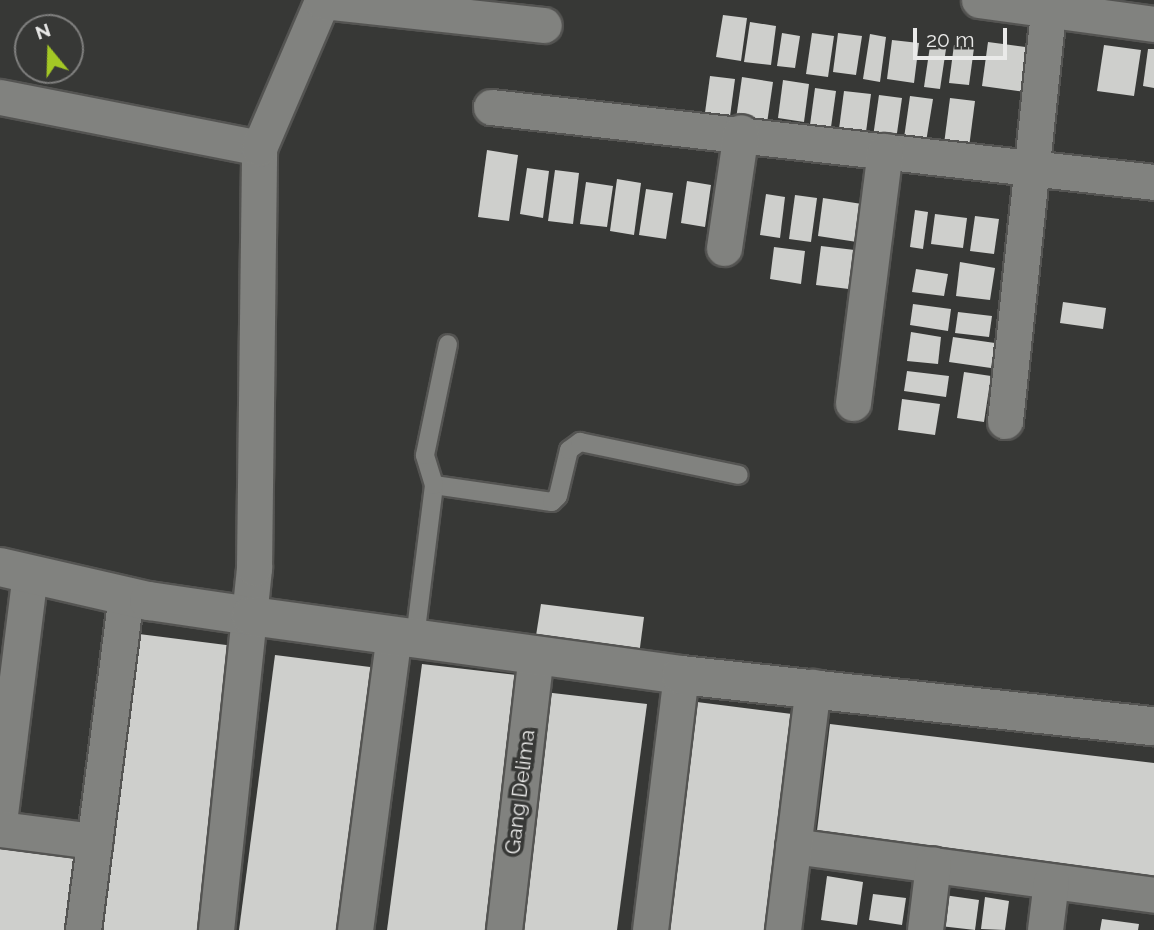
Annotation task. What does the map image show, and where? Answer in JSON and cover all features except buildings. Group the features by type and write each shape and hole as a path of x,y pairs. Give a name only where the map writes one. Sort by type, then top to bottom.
{"street":[{"path":"216,930 251,616 258,447 259,148 322,0 544,25"},
{"path":"979,0 1049,4 1154,24"},
{"path":"1005,421 1035,166 1049,4"},
{"path":"0,97 259,148"},
{"path":"491,107 741,132 1154,182"},
{"path":"724,248 741,132"},
{"path":"853,402 885,151"},
{"path":"0,814 15,571 126,595 251,616 681,675 813,687 1154,726"},
{"path":"83,930 126,595"},
{"path":"355,930 404,636"},
{"name":"Gang Delima","path":"504,930 536,655"},
{"path":"650,930 681,675"},
{"path":"783,930 813,687"},
{"path":"0,829 94,841"},
{"path":"793,846 1154,895"},
{"path":"925,930 933,864"},
{"path":"1045,930 1051,881"}],"lane":[{"path":"404,636 434,485 425,455 447,344"},
{"path":"434,485 552,502 558,496 569,450 580,442 739,475"}]}
